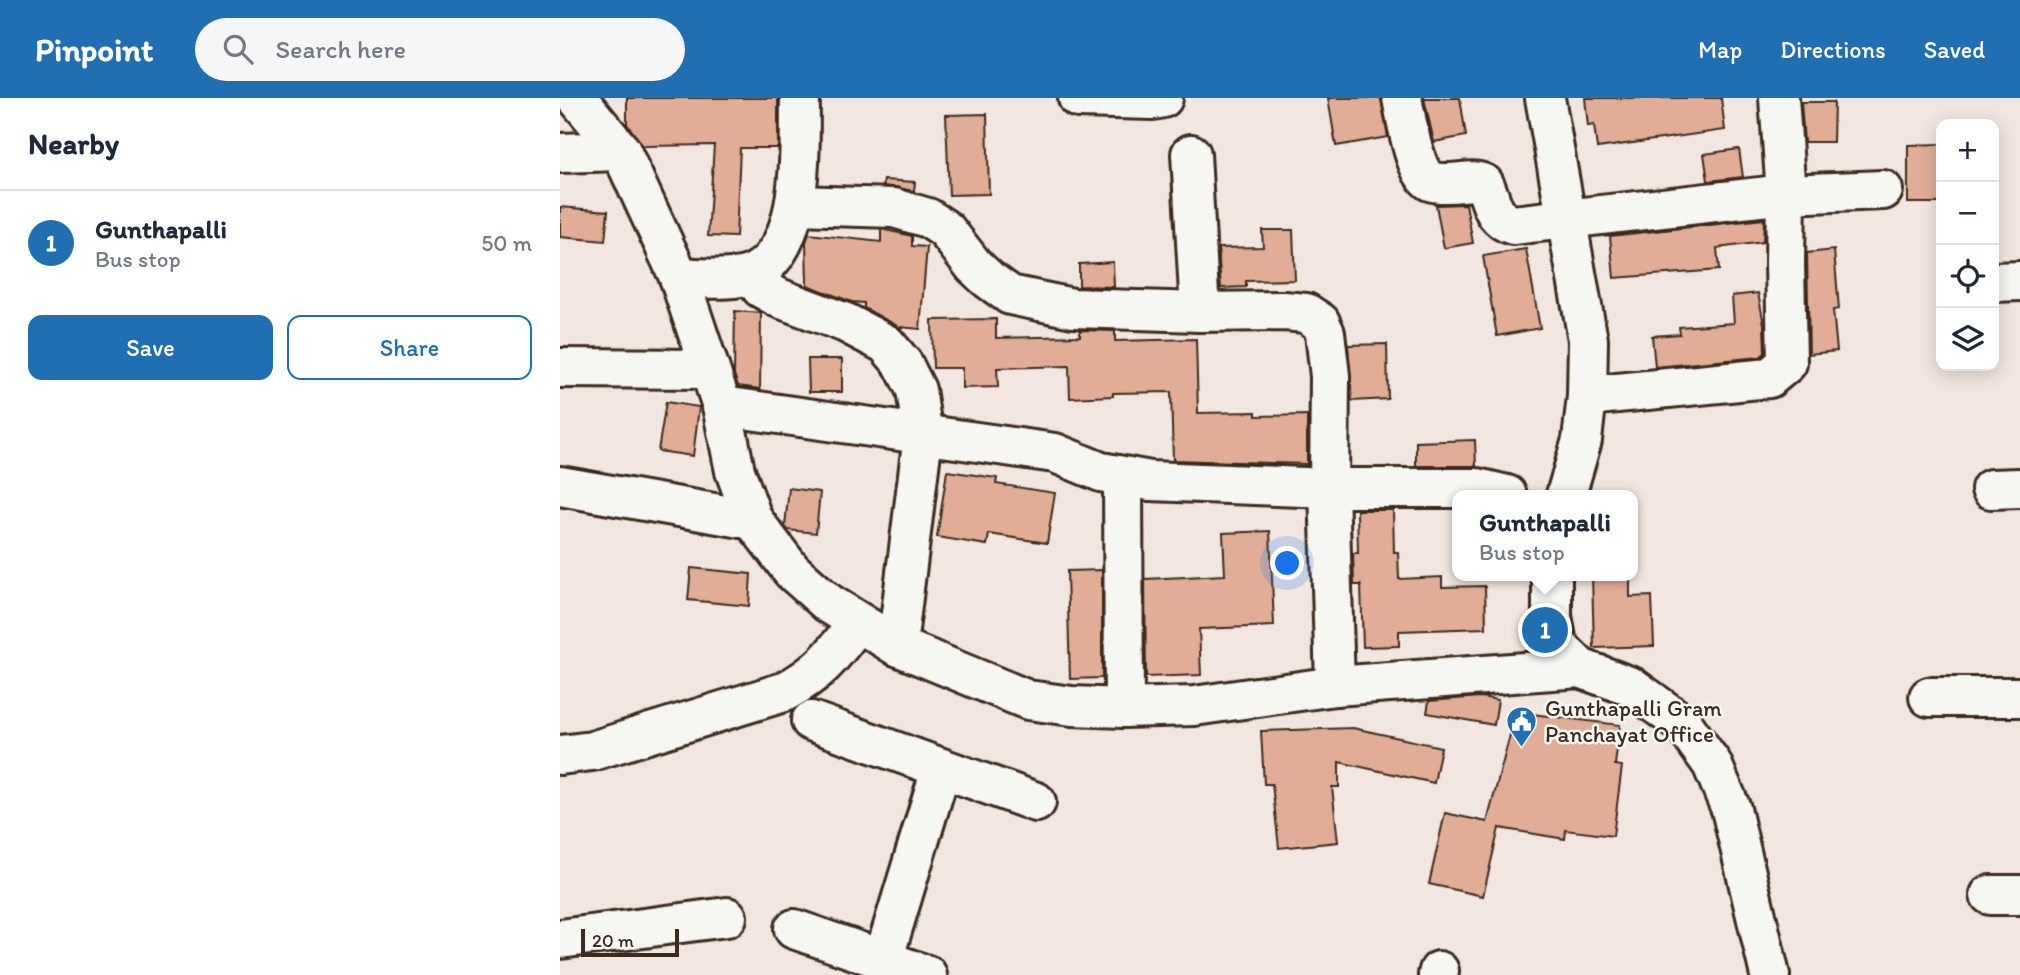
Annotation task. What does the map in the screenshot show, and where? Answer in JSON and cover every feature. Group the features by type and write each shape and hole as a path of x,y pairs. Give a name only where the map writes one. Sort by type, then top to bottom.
{"street":[{"path":"577,98 621,151 679,277 722,406 735,471 753,520 792,570 828,603 897,646 1028,700 1072,706 1194,706 1335,686 1580,668 1632,687 1682,724 1713,764 1731,809 1770,975"},
{"path":"679,277 726,278 752,274 771,260 796,205 800,98"},
{"path":"1078,98 1163,98"},
{"path":"1402,98 1423,175 1432,182 1478,180 1484,184 1496,214 1502,221 1513,225 1786,194 1883,190"},
{"path":"1545,98 1588,340 1587,396 1582,440 1567,490"},
{"path":"1587,396 1769,378 1779,372 1787,362 1786,194 1779,98"},
{"path":"560,153 621,151"},
{"path":"1191,154 1200,312"},
{"path":"796,205 894,208 928,218 946,230 974,266 1010,295 1073,307 1200,312 1284,311 1306,313 1320,322 1325,333 1330,376 1329,488 1335,686"},
{"path":"752,274 761,288 779,298 846,323 886,344 903,364 916,390 923,435 897,646"},
{"path":"1999,282 2020,281"},
{"path":"560,368 708,369"},
{"path":"722,406 1055,453 1101,472 1150,481 1329,488 1486,490"},
{"path":"1123,477 1124,708"},
{"path":"560,486 753,520"},
{"path":"1552,581 1552,616 1557,645 1580,668"},
{"path":"560,755 592,751 784,692 806,681 825,666 858,622"},
{"path":"1929,697 2020,697"},
{"path":"811,721 1036,802"},
{"path":"884,960 941,769"},
{"path":"560,939 727,917"},
{"path":"794,929 927,975"}],"building":[{"path":"627,98 778,98 778,148 740,148 736,237 708,236 714,145 643,146 627,124"},
{"path":"1328,98 1381,98 1388,137 1336,146"},
{"path":"1424,98 1460,98 1466,136 1434,142"},
{"path":"1585,98 1721,98 1725,130 1597,148 1594,125 1588,126"},
{"path":"1801,102 1834,102 1833,142 1804,142"},
{"path":"987,114 989,194 949,195 946,115"},
{"path":"1936,144 1936,203 1908,203 1908,145"},
{"path":"1739,149 1743,177 1708,181 1704,154"},
{"path":"884,180 915,182 914,191 883,186"},
{"path":"1466,204 1473,243 1444,248 1436,205"},
{"path":"560,207 608,211 605,241 560,237"},
{"path":"1764,219 1763,242 1717,248 1719,270 1614,278 1610,236"},
{"path":"881,229 912,236 912,246 927,247 920,329 899,327 864,308 864,303 852,302 807,285 806,242 809,234 881,242"},
{"path":"1262,230 1293,230 1295,280 1246,281 1246,287 1221,288 1218,248 1263,247"},
{"path":"1526,249 1540,328 1497,336 1483,256"},
{"path":"1834,250 1839,309 1833,310 1837,351 1809,354 1807,253"},
{"path":"1113,262 1114,287 1079,286 1079,264"},
{"path":"1758,293 1764,324 1765,353 1760,357 1655,367 1652,336 1680,334 1679,327 1734,323 1732,296"},
{"path":"735,311 761,313 760,389 738,386 734,374"},
{"path":"996,319 996,338 1080,336 1080,330 1115,331 1115,341 1196,339 1198,413 1307,415 1307,464 1173,460 1171,392 1113,393 1113,396 1070,398 1069,366 997,368 998,387 962,388 962,368 933,368 932,320"},
{"path":"1387,344 1388,399 1352,401 1348,345"},
{"path":"808,359 842,359 842,392 809,392"},
{"path":"666,402 699,407 693,456 658,451"},
{"path":"1475,440 1476,466 1416,466 1416,442"},
{"path":"947,471 997,478 996,484 1055,493 1047,543 989,534 987,545 937,537"},
{"path":"789,488 820,492 816,533 788,530 785,526"},
{"path":"1357,510 1393,510 1394,552 1398,552 1399,579 1442,577 1442,587 1485,586 1486,628 1399,631 1399,646 1363,647 1361,585 1354,585 1353,553 1358,553"},
{"path":"1270,531 1274,626 1199,629 1201,675 1146,677 1145,579 1225,575 1223,533"},
{"path":"691,568 751,574 749,606 688,600"},
{"path":"1102,570 1102,678 1070,679 1067,571"},
{"path":"1592,581 1630,581 1630,597 1652,596 1654,646 1594,648"},
{"path":"1481,697 1498,700 1494,725 1427,713 1429,701"},
{"path":"1516,712 1620,725 1615,765 1622,766 1613,836 1566,830 1565,839 1499,828 1483,896 1429,884 1445,813 1487,822"},
{"path":"1353,728 1441,747 1434,783 1339,762 1339,787 1332,787 1338,842 1279,848 1272,784 1264,784 1261,731"}],"place":[{"name":"Gunthapalli","path":"1545,630"},
{"name":"Gunthapalli Gram Panchayat Office","path":"1522,748"}]}
